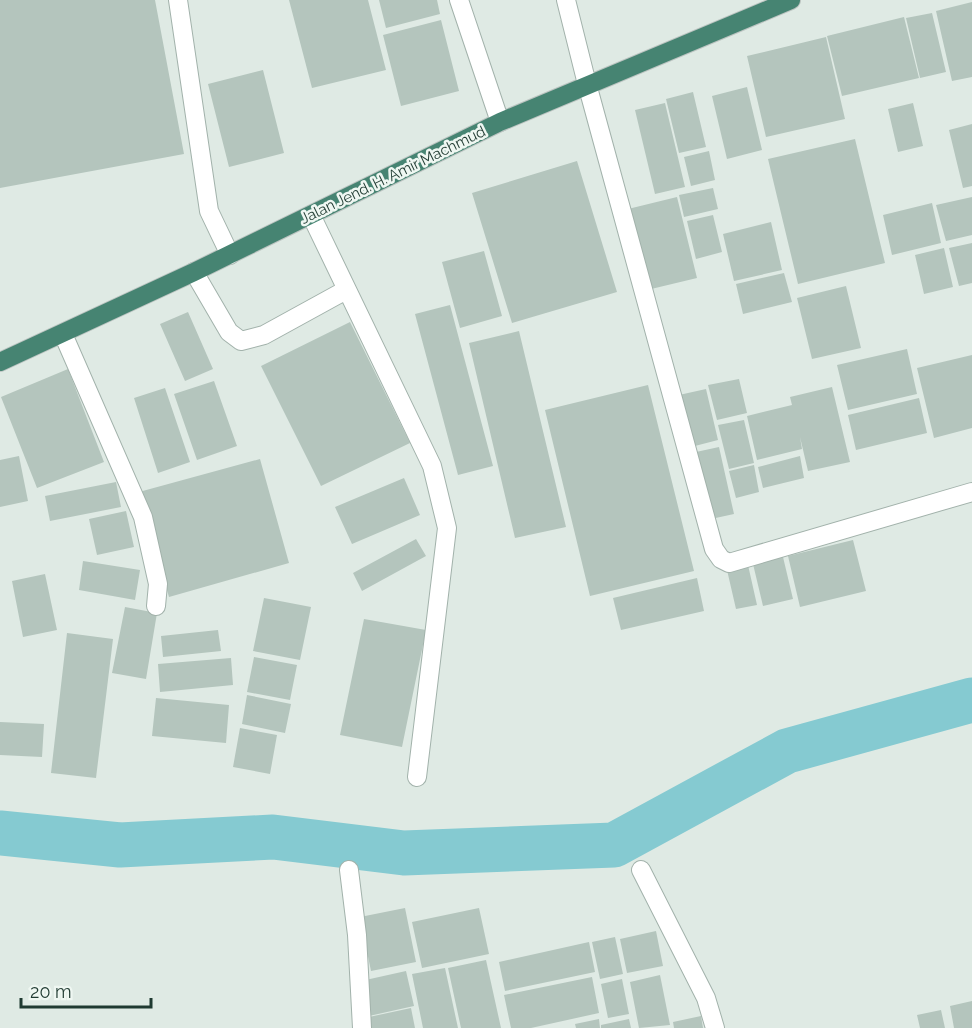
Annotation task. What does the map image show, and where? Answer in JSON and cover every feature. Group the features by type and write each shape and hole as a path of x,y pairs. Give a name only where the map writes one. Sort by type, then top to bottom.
{"highway":[{"name":"Jalan Jend. H. Amir Machmud","path":"0,363 230,255 500,122 791,0"}],"street":[{"path":"178,0 209,211 230,255"},
{"path":"459,0 500,122"},
{"path":"566,0 586,84 714,549 721,560 729,563 972,492"},
{"path":"311,215 432,466 447,528 417,777"},
{"path":"194,272 229,332 241,341 264,335 346,290"},
{"path":"63,334 143,517 158,584 156,606"},
{"path":"350,870 357,935 362,1028"},
{"path":"641,870 706,998 715,1028"}],"building":[{"path":"0,0 155,0 184,154 0,188"},
{"path":"289,0 368,0 386,70 312,88"},
{"path":"379,0 437,0 440,14 386,28"},
{"path":"972,2 972,77 952,81 936,11"},
{"path":"932,13 946,72 920,78 906,18"},
{"path":"904,17 919,78 842,96 827,36"},
{"path":"441,20 459,91 401,106 383,35"},
{"path":"826,37 845,119 766,137 747,56"},
{"path":"263,70 284,153 229,167 208,84"},
{"path":"747,87 762,150 727,159 712,96"},
{"path":"693,92 706,147 679,153 666,99"},
{"path":"665,103 685,187 655,194 635,110"},
{"path":"913,103 923,146 898,152 888,109"},
{"path":"972,124 972,186 963,188 949,130"},
{"path":"855,139 885,263 798,284 768,159"},
{"path":"709,151 715,180 691,186 684,157"},
{"path":"577,161 617,292 512,323 472,193"},
{"path":"713,188 718,209 684,217 679,195"},
{"path":"677,197 697,278 647,290 628,209"},
{"path":"972,197 972,235 946,241 936,205"},
{"path":"932,203 941,243 892,255 883,215"},
{"path":"713,215 722,252 696,259 687,221"},
{"path":"771,222 782,270 734,281 723,234"},
{"path":"972,243 972,283 959,286 949,248"},
{"path":"944,248 953,287 924,294 915,255"},
{"path":"484,251 502,316 460,328 442,262"},
{"path":"784,273 792,302 743,314 736,284"},
{"path":"846,286 861,348 812,359 797,298"},
{"path":"450,305 493,466 458,475 415,314"},
{"path":"188,312 213,369 185,381 160,324"},
{"path":"350,322 410,443 321,486 261,366"},
{"path":"519,331 566,527 515,538 469,343"},
{"path":"907,349 917,394 848,410 837,365"},
{"path":"972,355 972,428 934,438 917,368"},
{"path":"68,369 104,462 37,488 1,397"},
{"path":"739,379 747,413 717,420 708,385"},
{"path":"214,381 237,446 197,460 174,394"},
{"path":"648,385 694,571 590,596 545,410"},
{"path":"832,387 850,462 808,471 800,437 802,449 757,460 747,416 792,405 790,397"},
{"path":"165,388 190,462 158,473 134,398"},
{"path":"706,389 718,440 691,447 679,395"},
{"path":"919,398 927,433 856,450 848,415"},
{"path":"744,420 754,463 729,469 718,425"},
{"path":"719,447 734,514 711,519 696,452"},
{"path":"19,456 28,501 0,507 0,460"},
{"path":"800,456 804,478 763,488 758,467"},
{"path":"260,459 289,563 169,597 139,492"},
{"path":"754,465 759,492 736,498 729,471"},
{"path":"404,478 420,515 352,544 335,507"},
{"path":"116,482 121,507 50,521 45,496"},
{"path":"126,511 134,547 97,555 89,519"},
{"path":"416,539 426,556 362,591 353,573"},
{"path":"853,540 866,591 800,607 788,556"},
{"path":"783,557 793,599 763,606 753,564"},
{"path":"83,561 140,570 135,600 79,590"},
{"path":"748,565 757,605 736,609 727,570"},
{"path":"45,574 57,630 23,637 12,581"},
{"path":"697,578 704,611 621,630 613,598"},
{"path":"264,598 311,607 300,660 253,651"},
{"path":"125,607 157,613 146,679 112,673"},
{"path":"364,619 426,630 402,747 340,735"},
{"path":"218,630 221,651 163,657 161,636"},
{"path":"67,633 113,639 96,778 51,773"},
{"path":"254,657 297,665 290,700 247,692"},
{"path":"231,658 233,685 160,692 158,664"},
{"path":"247,695 291,704 285,733 242,724"},
{"path":"156,698 229,705 226,743 152,736"},
{"path":"0,722 44,724 42,757 0,755"},
{"path":"240,728 277,735 270,774 233,767"},
{"path":"405,908 416,962 371,971 360,917"},
{"path":"479,908 489,954 422,968 412,922"},
{"path":"656,931 663,966 627,973 620,939"},
{"path":"615,937 623,974 600,979 592,942"},
{"path":"589,942 595,972 505,991 499,962"},
{"path":"486,960 501,1028 461,1028 448,968"},
{"path":"445,968 458,1028 423,1028 412,974"},
{"path":"406,971 414,1006 369,1016 361,981"},
{"path":"660,975 670,1025 639,1028 630,982"},
{"path":"592,977 599,1013 531,1028 511,1028 504,995"},
{"path":"622,979 629,1014 608,1018 601,984"},
{"path":"972,1001 972,1028 954,1028 950,1006"},
{"path":"411,1008 415,1028 371,1028 369,1017"},
{"path":"941,1010 945,1028 920,1028 917,1015"},
{"path":"701,1016 703,1028 674,1028 673,1022"},
{"path":"599,1019 600,1028 576,1028 575,1024"},
{"path":"629,1019 631,1028 601,1028 601,1025"}],"waterway":[{"path":"0,833 120,845 273,837 404,853 614,845 787,751 972,700"}]}
